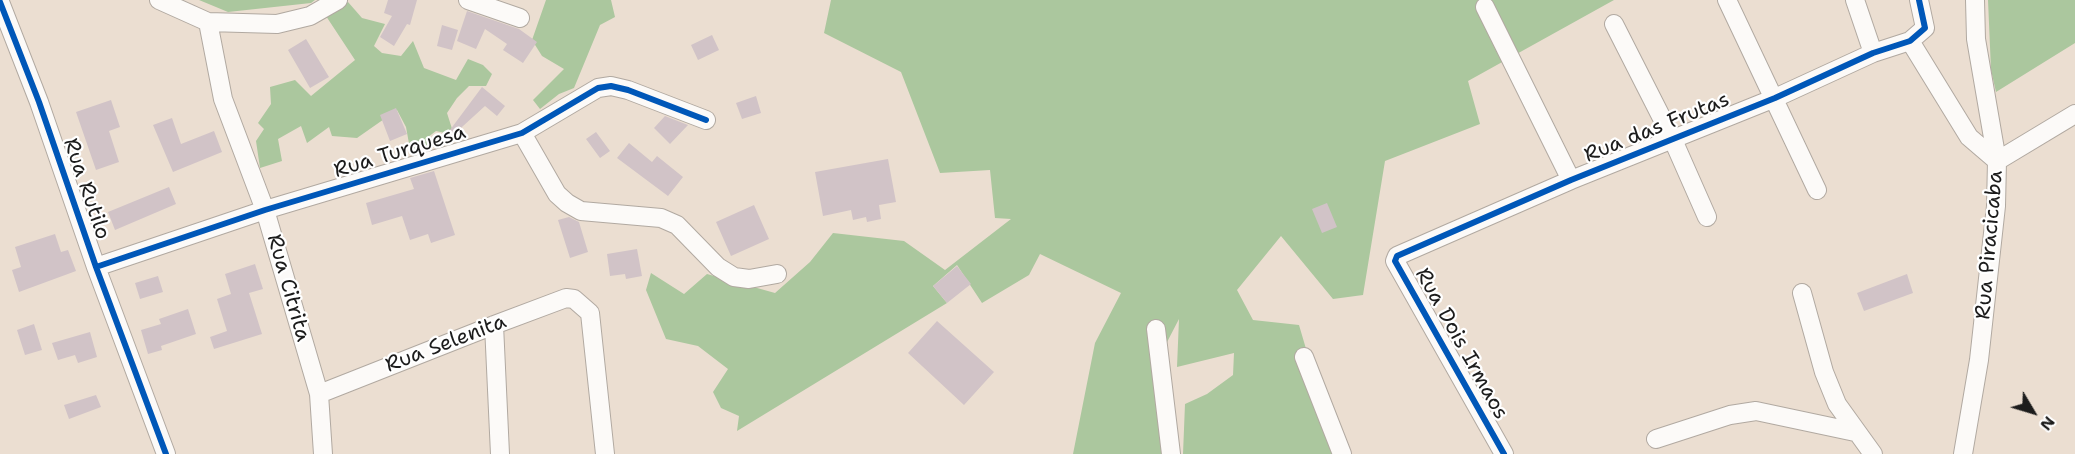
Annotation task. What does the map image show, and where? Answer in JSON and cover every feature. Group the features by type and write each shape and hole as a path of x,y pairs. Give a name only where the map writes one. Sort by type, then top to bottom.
{"street":[{"path":"159,0 208,22 277,24 310,16 338,0"},
{"path":"468,0 520,18"},
{"path":"1727,0 1817,190"},
{"path":"1856,0 1873,53"},
{"path":"1919,0 1925,24 1916,37 1970,137 1997,161 2075,114"},
{"name":"Rua Piracicaba","path":"1963,454 1979,360 1994,234 1997,161 1976,39 1975,0"},
{"name":"Rua Rutilo","path":"0,2 39,102 96,267 166,454"},
{"path":"1485,7 1571,180"},
{"name":"Rua Citrita","path":"208,22 223,99 265,210 319,394 323,454"},
{"path":"1614,24 1673,140 1707,217"},
{"name":"Rua das Frutas","path":"1404,252 1571,180 1775,98 1873,53 1916,37"},
{"name":"Rua Turquesa","path":"96,267 265,210 522,133 598,88 611,86 706,120"},
{"path":"522,133 557,194 581,211 661,218 677,225 718,267 734,276 749,279 777,274"},
{"name":"Rua Dois Irmaos","path":"1404,252 1397,256 1395,261 1504,454"},
{"path":"1802,293 1824,372 1837,404 1873,454"},
{"name":"Rua Selenita","path":"319,394 494,325 566,298 574,298 590,313 605,454"},
{"path":"494,325 500,454"},
{"path":"1156,329 1171,454"},
{"path":"1304,357 1342,454"},
{"path":"1656,439 1730,415 1756,411 1855,432"}],"green space":[{"path":"199,0 315,0 311,3 228,12"},
{"path":"546,0 611,0 615,17 600,25 574,88 559,94 540,109 533,100 564,69 542,56 532,40"},
{"path":"831,0 1614,0 1468,81 1480,124 1385,161 1363,295 1333,299 1281,236 1237,290 1253,320 1299,325 1337,454 1183,454 1185,404 1207,394 1233,375 1234,353 1177,367 1179,319 1152,371 1166,454 1073,454 1095,343 1121,293 1040,254 1029,275 982,303 957,265 933,286 947,303 737,431 739,416 721,408 713,392 728,369 698,346 666,339 646,290 651,273 684,294 707,274 775,293 810,262 833,233 904,241 945,270 1011,219 995,218 990,170 940,173 901,72 824,33"},
{"path":"1988,0 2075,0 2075,43 1996,92 1991,70"},
{"path":"348,2 362,18 385,24 374,46 382,53 401,56 413,41 424,68 456,80 468,59 483,65 492,74 486,86 469,86 457,98 447,113 454,135 436,131 428,137 428,148 410,149 406,127 397,110 357,138 332,136 329,127 307,143 301,126 278,139 282,161 260,168 256,141 264,129 258,123 271,104 270,87 295,80 311,96 355,60 326,16"}],"building":[{"path":"388,0 417,0 410,25 407,24 394,46 380,37 392,16 384,13"},
{"path":"467,11 519,29 537,42 523,63 503,50 507,44 485,29 476,49 457,41"},
{"path":"442,25 458,30 452,50 437,46"},
{"path":"712,35 719,50 698,60 691,45"},
{"path":"306,39 329,77 310,88 288,50"},
{"path":"482,87 505,106 497,116 485,106 451,137 447,134"},
{"path":"756,96 761,113 742,119 736,103"},
{"path":"111,100 120,127 109,131 119,162 96,170 76,112"},
{"path":"396,108 407,134 390,141 380,115"},
{"path":"665,116 688,125 670,144 654,128"},
{"path":"172,118 181,144 214,131 222,152 173,172 153,125"},
{"path":"596,132 610,151 600,158 586,139"},
{"path":"629,143 652,162 657,156 683,177 668,196 617,158"},
{"path":"888,159 896,202 879,205 881,219 867,222 866,217 853,220 851,210 823,216 815,172"},
{"path":"434,171 455,235 431,243 428,234 410,240 402,216 372,225 366,203 414,189 410,178"},
{"path":"169,187 176,204 115,230 108,212"},
{"path":"1327,203 1337,227 1322,233 1312,209"},
{"path":"754,205 769,239 731,256 716,222"},
{"path":"569,217 579,222 588,252 570,258 558,220"},
{"path":"55,234 61,252 68,250 76,271 19,292 12,270 21,267 15,247"},
{"path":"637,249 642,276 626,279 625,274 610,276 607,254"},
{"path":"255,264 263,289 249,293 262,334 214,349 210,337 227,331 217,299 231,294 225,274"},
{"path":"957,266 971,284 947,303 933,286"},
{"path":"1907,274 1913,293 1864,311 1857,293"},
{"path":"158,276 163,292 140,299 135,283"},
{"path":"188,309 196,334 161,346 162,350 148,354 141,330 161,324 159,319"},
{"path":"937,321 994,372 964,405 908,353"},
{"path":"34,324 42,350 25,355 17,330"},
{"path":"90,332 97,357 78,363 75,355 58,360 52,343"},
{"path":"96,395 101,407 69,419 64,405"}],"cycle path":[{"path":"1504,454 1395,261 1397,256 1571,180 1775,98 1873,53 1910,41 1925,28 1919,0"},
{"path":"0,2 39,102 96,267 166,454"},
{"path":"96,267 265,210 522,133 598,88 611,86 628,90 706,120"}]}
